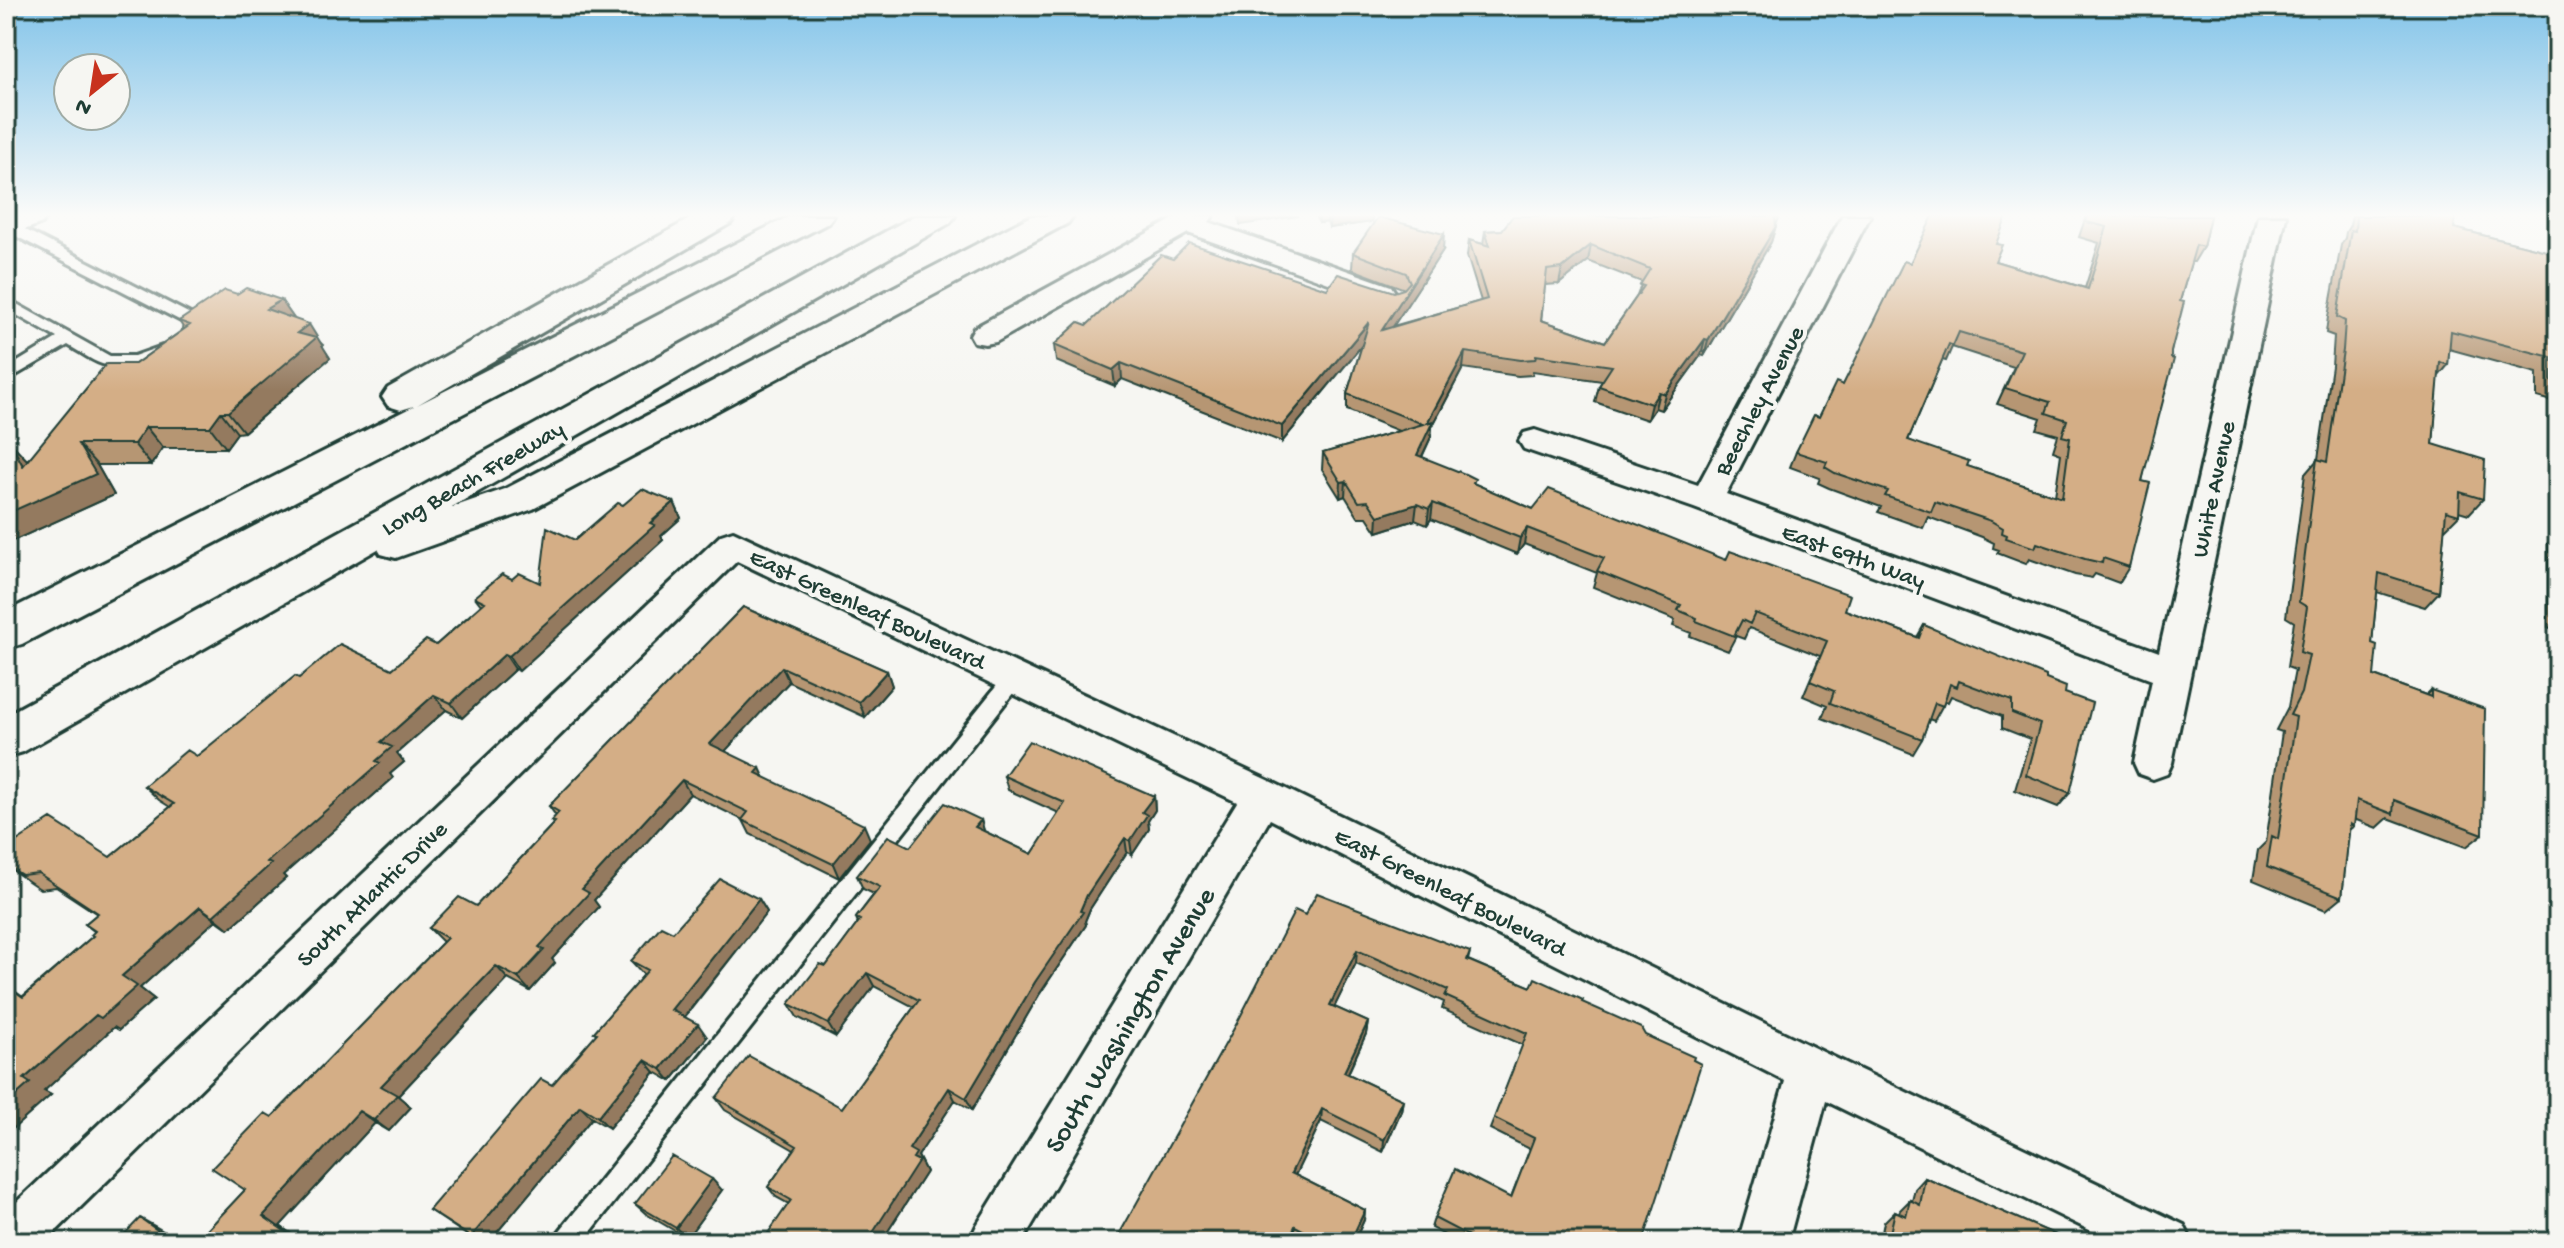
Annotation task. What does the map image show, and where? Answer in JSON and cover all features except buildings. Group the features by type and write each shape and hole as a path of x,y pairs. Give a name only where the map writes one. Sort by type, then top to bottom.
{"highway":[{"path":"6,623 617,274"},
{"path":"6,632 703,274"},
{"name":"Long Beach Freeway","path":"6,738 833,274"},
{"path":"292,580 519,499 945,274"}],"street":[{"path":"985,335 1095,274"},
{"path":"1335,274 1392,296"},
{"name":"Beechley Avenue","path":"1706,500 1825,274"},
{"name":"White Avenue","path":"2153,763 2259,274"},
{"name":"East 69th Way","path":"1535,441 1706,500 2172,672"},
{"name":"East Greenleaf Boulevard","path":"733,544 1262,796 1811,1070 2167,1242"},
{"name":"South Atlantic Drive","path":"10,1242 733,544"},
{"name":"South Washington Avenue","path":"994,1242 1262,796"},
{"path":"1763,1242 1811,1070"}],"lane":[{"path":"6,303 117,363 155,355 194,328 191,320 108,274"},
{"path":"6,376 68,338"},
{"path":"567,1242 1014,678"}]}
